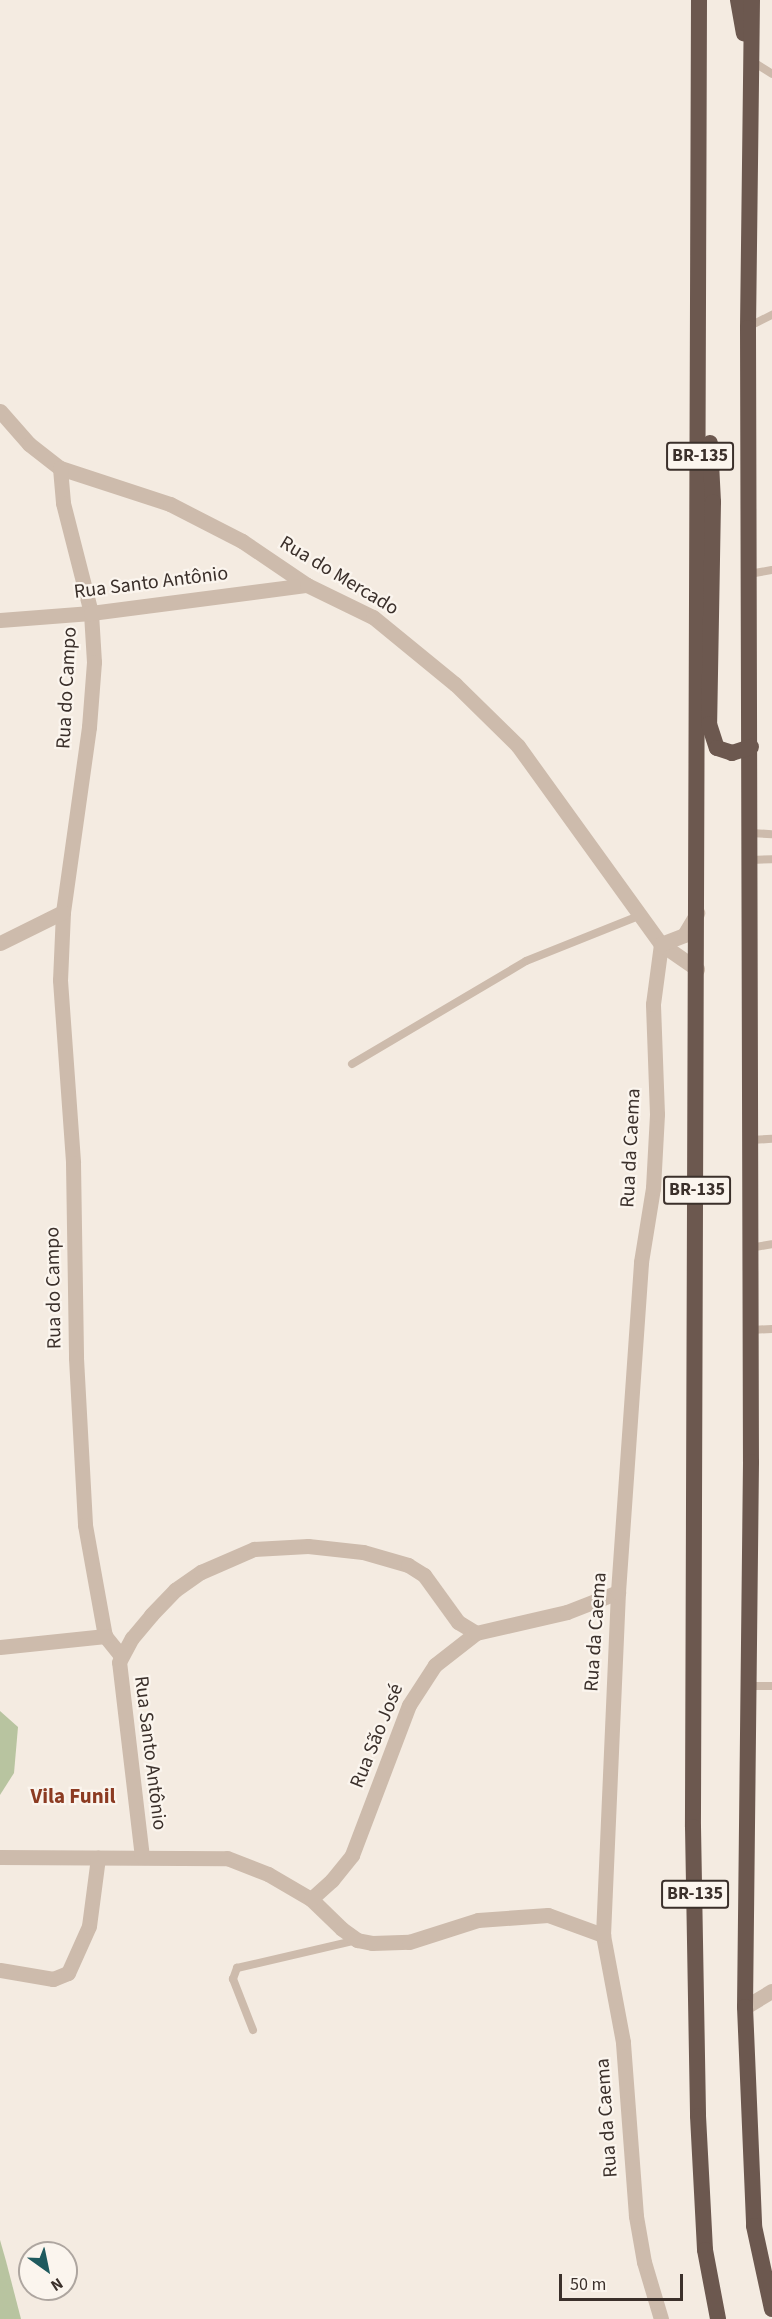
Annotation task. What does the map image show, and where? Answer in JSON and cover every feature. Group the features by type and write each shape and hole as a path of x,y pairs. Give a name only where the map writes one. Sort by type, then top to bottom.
{"highway":[{"name":"BR-135","path":"699,0 700,359 694,1850 698,2116 705,2250 718,2319"},
{"path":"738,0 750,60"},
{"name":"BR-135","path":"752,0 747,328 751,747 749,860 751,1330 745,2007 754,2226 772,2309"},
{"path":"700,359 713,502 709,724 717,748 732,753 751,747"}],"street":[{"name":"Rua do Mercado","path":"0,411 29,444 60,468 170,504 242,541 307,585 373,617 486,712 543,776 661,945 697,969"},
{"name":"Rua do Campo","path":"60,468 63,503 91,613 94,662 89,728 63,912 60,980 73,1163 76,1358 85,1525 105,1636 121,1656"},
{"name":"Rua Santo Antônio","path":"0,620 91,613 307,585"},
{"path":"0,943 63,912"},
{"path":"661,945 684,935 697,912"},
{"name":"Rua da Caema","path":"661,945 652,1004 657,1114 653,1188 641,1262 618,1592 603,1935 623,2042 636,2216 644,2262 661,2319"},
{"path":"121,1656 151,1615 188,1581 227,1558 254,1549 283,1545 363,1552 408,1565 424,1575 458,1622 476,1633"},
{"name":"Rua São José","path":"311,1899 332,1880 352,1855 420,1685 435,1665 476,1633 567,1612 618,1592"},
{"path":"0,1647 105,1636"},
{"name":"Rua Santo Antônio","path":"121,1656 118,1672 142,1857"},
{"path":"0,1857 227,1858 268,1874 311,1899 357,1940 387,1945 469,1921 548,1915 603,1935"},
{"path":"0,1970 53,1979 68,1973 88,1926 98,1858"},
{"path":"745,2007 772,1991"}],"lane":[{"path":"750,60 772,74"},
{"path":"747,328 772,315"},
{"path":"749,574 772,570"},
{"path":"750,833 772,834"},
{"path":"749,860 772,859"},
{"path":"352,1065 526,961 641,915"},
{"path":"750,1140 772,1139"},
{"path":"750,1248 772,1244"},
{"path":"751,1330 772,1329"},
{"path":"748,1686 772,1686"},
{"path":"253,2030 233,1979 237,1968 357,1940"}],"green space":[{"path":"0,1711 18,1727 14,1773 0,1795"},
{"path":"0,2240 6,2261 21,2319 0,2319"}],"district":[{"name":"Vila Funil","path":"73,1796"}]}
